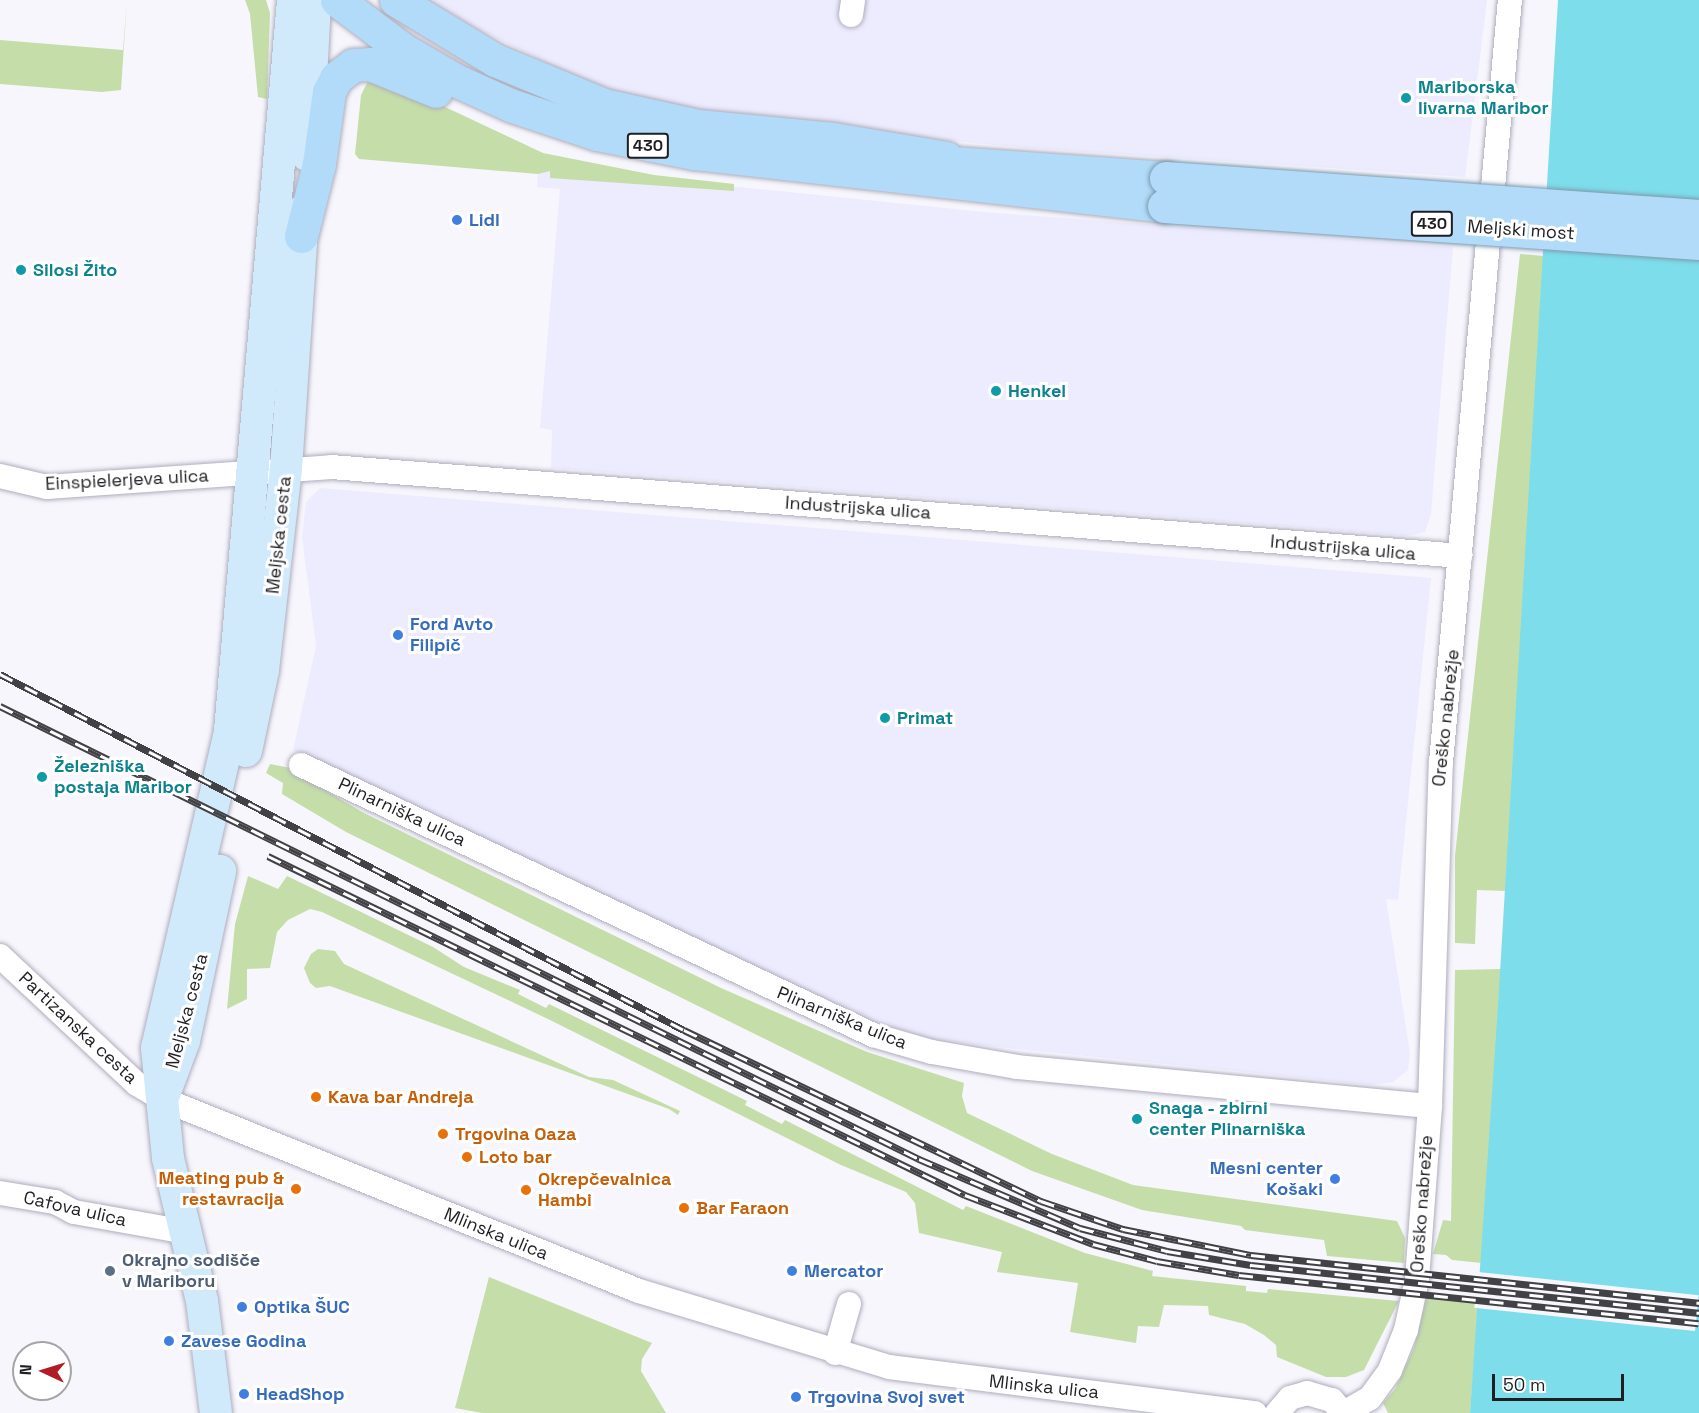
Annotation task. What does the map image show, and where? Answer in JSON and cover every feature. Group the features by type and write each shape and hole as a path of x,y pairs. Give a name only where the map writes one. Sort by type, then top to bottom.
{"highway":[{"name":"430","path":"357,0 475,82"},
{"path":"396,0 495,60 604,105 698,126 833,139 983,176"},
{"name":"430","path":"314,1 402,49 475,82 574,116 646,134 760,151 983,176 1165,192"},
{"path":"314,1 360,43 430,88"},
{"path":"302,236 319,164 328,92 336,78 353,65 370,64 540,137 642,163 829,184 983,176"},
{"name":"Meljski most","path":"1165,192 1699,216"},
{"name":"Meljski most","path":"1165,192 1699,243"}],"main road":[{"name":"Meljska cesta","path":"162,1099 184,1041 264,670 286,469 302,236 314,1"},
{"name":"Meljska cesta","path":"162,1099 159,1028 202,861 230,731 255,472 314,1"},
{"path":"162,1099 168,1158 202,1301 216,1413"}],"street":[{"name":"Oreško nabrežje","path":"1344,1413 1370,1398 1378,1388 1406,1330 1418,1268 1430,1107 1435,862 1510,0"},
{"name":"Meljski most","path":"1490,214 1699,228"},
{"name":"Industrijska ulica","path":"255,472 331,467 525,480 1461,556"},
{"name":"Einspielerjeva ulica","path":"0,476 47,486 255,472"},
{"name":"Plinarniška ulica","path":"301,765 578,892 774,991 873,1035 932,1053 1017,1067 1430,1107"},
{"name":"Partizanska cesta","path":"0,956 137,1084 162,1099"},
{"name":"Mlinska ulica","path":"162,1099 639,1292 835,1353 944,1377 1141,1405 1255,1413"},
{"name":"Cafova ulica","path":"0,1193 62,1205 74,1212 186,1232"},
{"path":"835,1353 849,1304"},
{"path":"1277,1413 1290,1398 1307,1393 1325,1396 1344,1413"}],"shaded area":[{"path":"429,0 1487,0 1465,177 1026,148 852,131 628,102 483,32"},
{"path":"550,170 684,187 739,187 984,212 1453,247 1431,514 1425,532 1406,536 551,468 552,430 540,428 560,189 537,187 538,174"},
{"path":"320,488 1431,578 1398,900 1386,899 1410,1053 1408,1070 1393,1082 1371,1085 941,1041 876,1022 293,750 316,646 302,537 306,502"}],"green space":[{"path":"127,0 121,90 102,92 0,84 0,40 123,50"},
{"path":"245,0 266,0 270,13 267,99 258,97 250,14"},
{"path":"390,81 543,153 654,175 734,184 734,191 550,178 550,171 538,174 359,159 355,154 361,95 367,83"},
{"path":"1520,254 1544,256 1506,891 1477,890 1475,944 1455,943 1455,856"},
{"path":"270,764 301,770 301,776 364,813 721,988 867,1052 964,1083 962,1096 967,1113 1052,1154 1133,1185 1397,1221 1405,1238 1404,1263 1327,1256 1324,1240 1245,1230 1241,1226 1142,1210 1032,1171 346,832 282,794 283,783 266,773"},
{"path":"248,876 278,889 287,876 433,947 464,967 520,990 518,994 546,1008 549,1004 747,1101 745,1105 782,1124 785,1120 963,1210 966,1206 1085,1253 1153,1271 1152,1276 1246,1286 1246,1291 1267,1293 1268,1289 1399,1301 1364,1370 1346,1377 1326,1377 1277,1357 1276,1345 1264,1335 1245,1324 1209,1315 1208,1306 1164,1305 1159,1327 1138,1326 1136,1343 1070,1332 1078,1283 997,1272 1002,1252 919,1233 915,1203 906,1192 841,1165 550,1020 322,912 310,909 288,920 277,932 270,968 247,969 247,999 227,1009 235,924"},
{"path":"318,949 335,951 344,964 589,1077 613,1080 680,1111 678,1115 669,1109 330,986 316,988 310,983 304,968 311,954"},
{"path":"1501,969 1482,1263 1452,1260 1446,1255 1433,1254 1443,1220 1451,1221 1455,970"},
{"path":"489,1277 652,1343 642,1359 641,1371 666,1413 482,1413 455,1408"},
{"path":"1427,1295 1479,1300 1470,1413 1388,1413 1383,1403 1395,1389 1414,1348"}],"water":[{"path":"1558,0 1699,0 1699,1413 1470,1413 1498,1006"}],"pier":[{"path":"1478,1272 1699,1295 1695,1331 1474,1308"}],"railway":[{"path":"0,674 684,1030 1041,1201 1123,1229 1251,1255 1699,1303"},
{"path":"0,706 919,1159 1080,1228 1167,1251 1251,1265 1699,1313"},
{"path":"268,856 965,1195 1093,1244 1157,1261 1239,1275 1699,1323"}],"place":[{"name":"Mariborska livarna Maribor","path":"1406,98"},
{"name":"Lidl","path":"457,220"},
{"name":"Silosi Žito","path":"21,270"},
{"name":"Henkel","path":"996,391"},
{"name":"Ford Avto Filipič","path":"398,635"},
{"name":"Primat","path":"885,718"},
{"name":"Železniška postaja Maribor","path":"42,777"},
{"name":"Kava bar Andreja","path":"316,1097"},
{"name":"Snaga - zbirni center Plinarniška","path":"1137,1119"},
{"name":"Trgovina Oaza","path":"443,1134"},
{"name":"Loto bar","path":"467,1157"},
{"name":"Mesni center Košaki","path":"1335,1179"},
{"name":"Meating pub & restavracija","path":"296,1189"},
{"name":"Okrepčevalnica Hambi","path":"526,1190"},
{"name":"Bar Faraon","path":"684,1208"},
{"name":"Okrajno sodišče v Mariboru","path":"110,1271"},
{"name":"Mercator","path":"792,1271"},
{"name":"Optika ŠUC","path":"242,1307"},
{"name":"Zavese Godina","path":"169,1341"},
{"name":"HeadShop","path":"244,1394"},
{"name":"Trgovina Svoj svet","path":"796,1397"}]}
